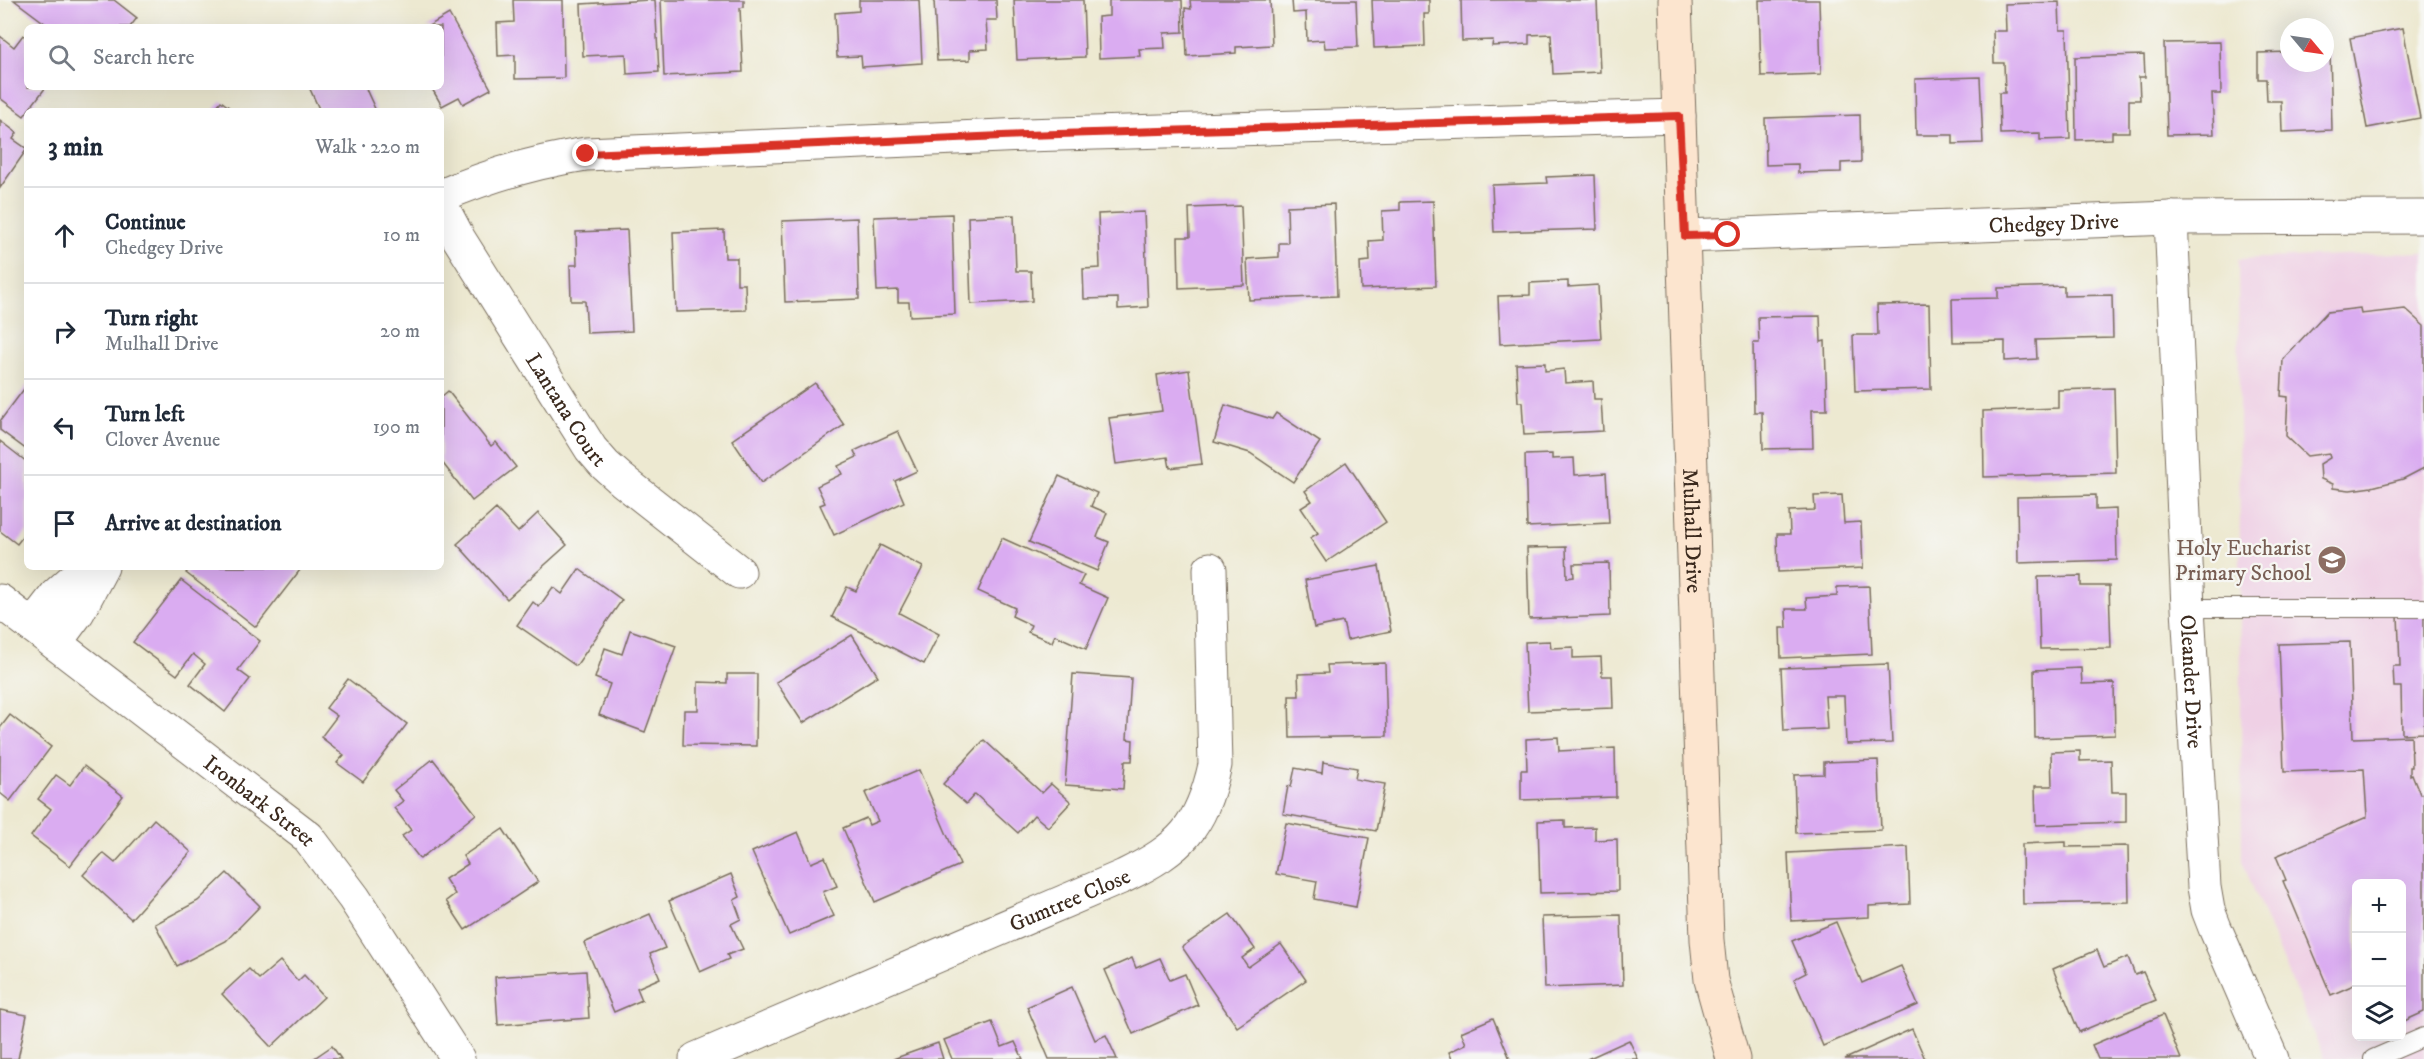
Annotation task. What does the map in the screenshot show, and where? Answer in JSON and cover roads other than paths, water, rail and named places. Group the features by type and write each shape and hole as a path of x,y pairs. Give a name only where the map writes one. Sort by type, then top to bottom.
{"street":[{"name":"Mulhall Drive","path":"1675,0 1685,236 1707,940 1711,980 1733,1059"},
{"path":"444,195 471,183 539,161 586,154 1037,135 1679,116"},
{"name":"Lantana Court","path":"444,210 591,448 622,480 739,572"},
{"name":"Chedgey Drive","path":"1685,236 2171,218 2424,217"},
{"name":"Oleander Drive","path":"2171,218 2188,608 2204,887 2208,910 2272,1059"},
{"name":"Gumtree Close","path":"696,1059 1124,876 1152,862 1178,843 1198,818 1209,794 1215,765 1210,568"},
{"path":"43,634 56,595 84,570"},
{"path":"43,634 78,612 100,570"},
{"name":"Ironbark Street","path":"0,601 308,837 354,898 458,1059"}],"lane":[{"path":"2188,608 2424,608"},
{"path":"2373,1059 2424,1036"}],"place":[{"name":"Holy Eucharist Primary School","path":"2332,560"}]}
